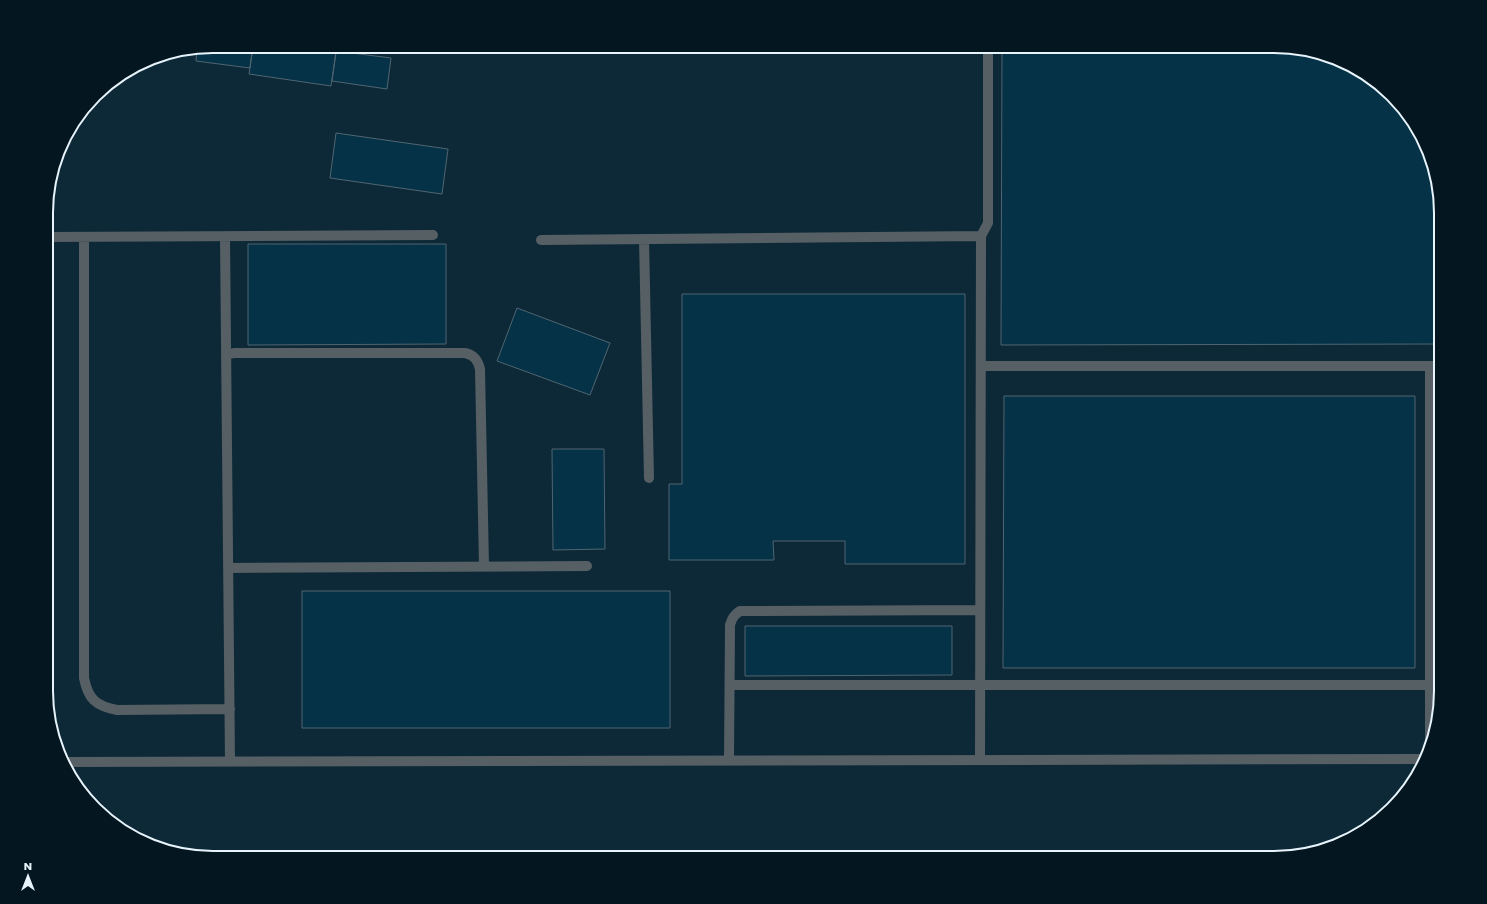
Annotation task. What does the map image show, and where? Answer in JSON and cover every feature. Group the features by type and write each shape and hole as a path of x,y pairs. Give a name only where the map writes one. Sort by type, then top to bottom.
{"lane":[{"path":"980,760 981,236 988,223 988,53"},
{"path":"53,237 433,235"},
{"path":"225,236 230,762"},
{"path":"541,240 981,236"},
{"path":"84,237 84,678 87,690 94,701 104,708 117,710 230,708"},
{"path":"644,239 649,478"},
{"path":"226,354 464,353 471,354 476,358 480,369 484,566"},
{"path":"981,366 1434,366"},
{"path":"1430,366 1430,728"},
{"path":"228,568 587,566"},
{"path":"729,760 730,625 735,614 740,611 980,610"},
{"path":"730,685 1430,685"},
{"path":"69,762 1420,758"}],"shaded area":[{"path":"202,53 1285,53 1326,61 1354,74 1372,86 1394,107 1413,133 1426,161 1434,202 1434,702 1426,743 1413,771 1401,789 1380,811 1354,830 1326,843 1285,851 202,851 161,843 133,830 115,818 86,789 69,762 61,743 54,712 53,202 58,171 69,142 86,115 107,93 133,74 161,61"}],"building":[{"path":"252,53 250,68 196,61 197,54"},
{"path":"252,53 336,53 331,86 249,74"},
{"path":"336,53 352,53 391,58 387,89 332,81"},
{"path":"1002,53 1285,53 1316,58 1345,69 1372,86 1401,115 1418,142 1429,171 1434,202 1434,344 1001,345"},
{"path":"336,133 448,149 442,194 330,178"},
{"path":"248,244 446,244 446,344 248,345"},
{"path":"682,294 965,294 965,564 845,564 845,541 773,541 774,560 669,560 669,484 682,484"},
{"path":"517,308 610,343 590,395 497,361"},
{"path":"1004,396 1415,396 1415,668 1003,668"},
{"path":"552,449 604,449 605,549 553,550"},
{"path":"302,591 670,591 670,728 302,728"},
{"path":"745,626 952,626 952,675 745,676"}]}
